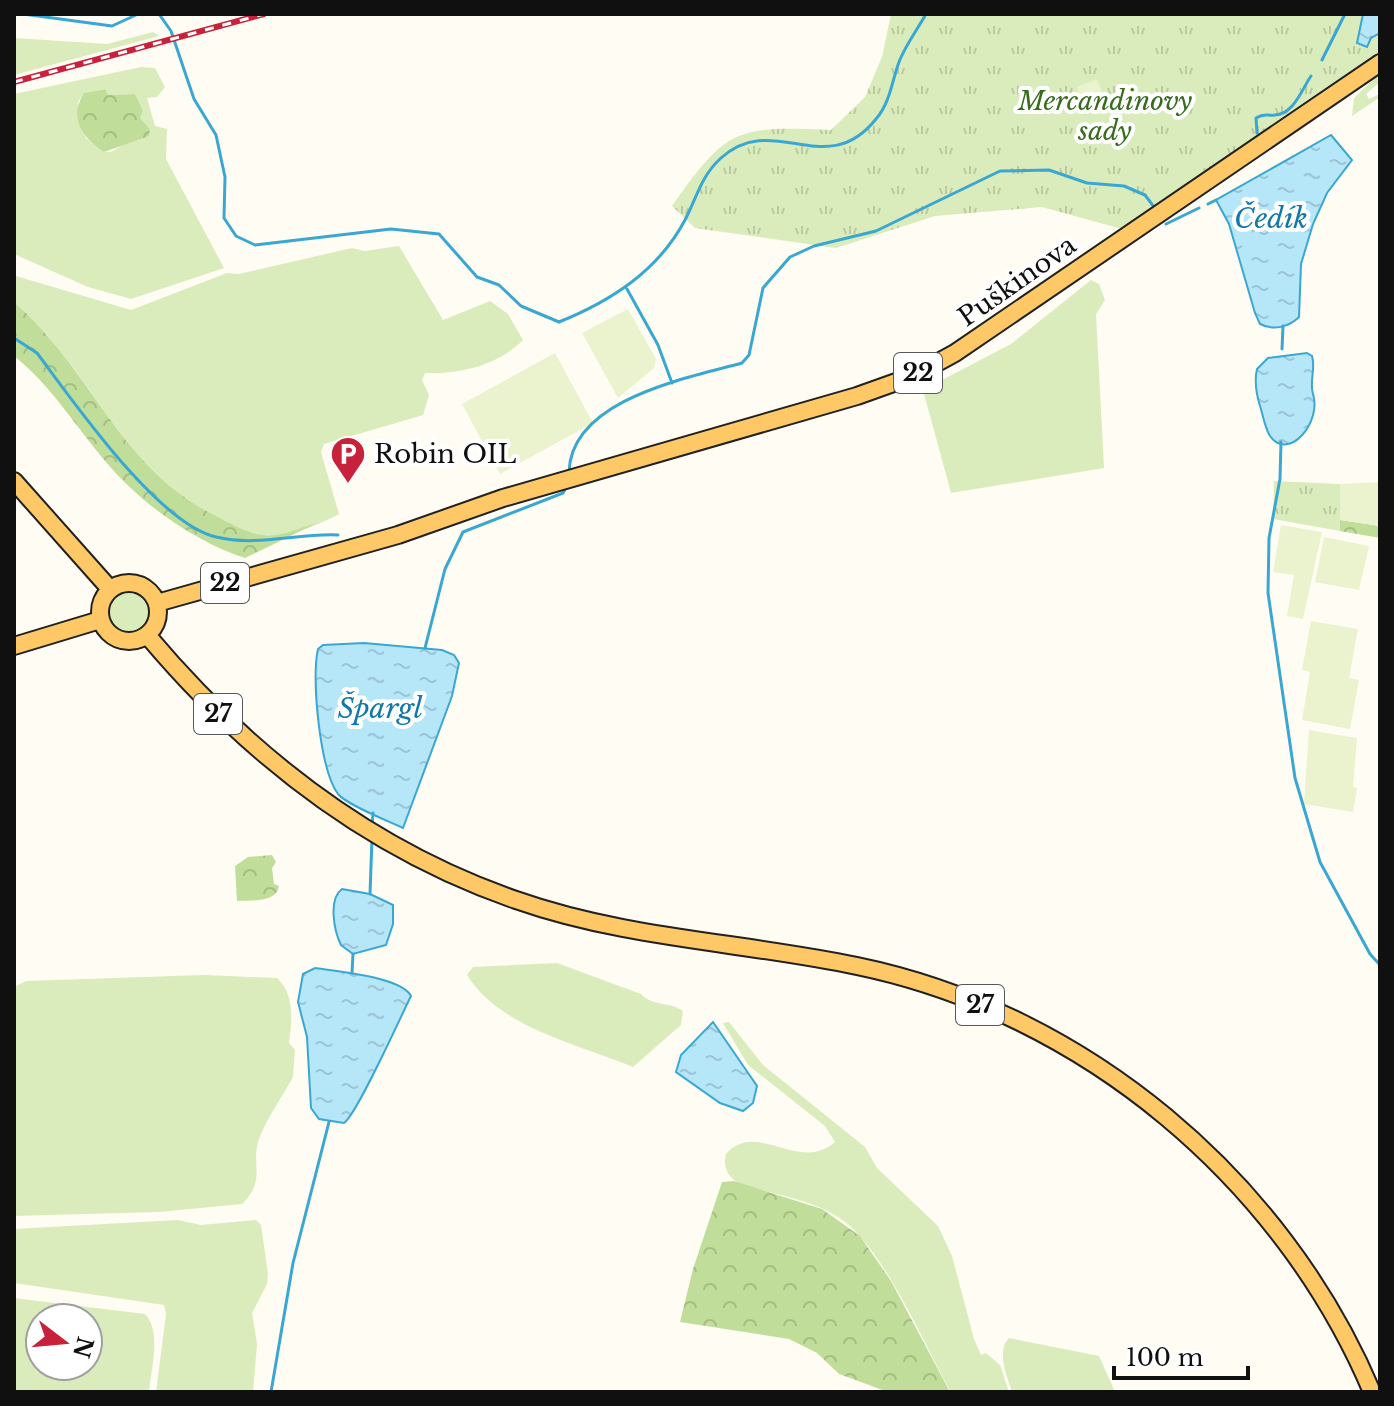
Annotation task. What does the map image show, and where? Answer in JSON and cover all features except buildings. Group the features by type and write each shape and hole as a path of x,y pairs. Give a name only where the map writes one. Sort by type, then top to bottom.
{"main road":[{"name":"Puškinova","path":"157,603 398,535 459,513 857,396 913,376 955,353 1380,63"},
{"path":"14,481 110,589"},
{"path":"125,583 135,583 149,590 157,603 158,618 147,635 137,640 120,640 106,630 100,620 101,603 110,589 125,583"},
{"path":"14,646 100,620"},
{"name":"27","path":"147,635 221,717 299,784 365,829 435,867 515,900 595,923 820,959 897,976 971,1001 1043,1034 1143,1098 1236,1183 1273,1225 1317,1288 1347,1337 1372,1392"}],"green space":[{"name":"Mercandinovy sady","path":"891,14 1380,14 1380,53 1122,229 1042,207 935,216 836,248 695,228 672,206 707,161 736,137 773,129 831,130 865,97 882,57"},
{"path":"153,32 159,36 14,75 14,38 107,44"},
{"path":"141,67 155,68 165,87 157,97 147,98 155,126 167,129 166,159 224,268 131,299 88,287 14,254 14,94","holes":["104,89 108,95 135,94 143,109 140,118 150,129 111,152 105,152 86,138 78,102 84,93"]},
{"path":"1380,73 1380,82 1366,94 1369,99 1380,94 1380,97 1352,116 1354,98"},
{"path":"1097,79 1106,102 1086,110 1077,87"},
{"path":"105,89 108,95 135,94 143,110 140,118 150,129 149,136 104,152 84,134 78,119 79,102 84,93"},
{"path":"399,246 443,320 490,301 508,314 523,340 489,363 450,372 425,373 422,380 429,395 423,415 324,444 321,452 339,514 313,526 281,535 257,534 223,520 184,497 155,473 108,417 65,357 14,302 16,276 131,310 227,273 239,274 352,248 364,251"},
{"path":"1091,280 1099,284 1105,300 1096,314 1104,468 951,493 923,390 1011,344"},
{"path":"14,302 65,358 131,446 155,473 184,497 218,517 258,534 277,535 317,523 245,558 207,542 152,506 120,477 51,393 14,356"},
{"path":"628,309 656,359 654,368 618,398 582,333"},
{"path":"555,353 593,423 500,474 462,404"},
{"path":"1274,481 1340,484 1340,531 1273,519"},
{"path":"1380,482 1380,526 1340,520 1340,484"},
{"path":"1340,520 1380,526 1380,538 1340,531"},
{"path":"1281,525 1322,532 1303,619 1287,616 1294,575 1273,572"},
{"path":"1324,537 1369,546 1359,590 1315,582"},
{"path":"129,590 144,597 151,612 144,627 129,634 114,627 107,612 114,597"},
{"path":"1311,621 1358,629 1349,678 1359,680 1350,729 1302,720 1310,672 1302,670"},
{"path":"1309,730 1357,738 1353,787 1357,788 1353,812 1304,804"},
{"path":"272,855 276,862 272,868 274,884 279,886 277,891 262,900 237,901 235,866 248,857"},
{"path":"557,963 641,994 651,1001 678,1008 683,1011 681,1025 633,1067 565,1042 520,1021 481,993 467,975 473,967"},
{"path":"204,975 277,978 289,1000 289,1043 295,1050 293,1077 259,1139 256,1179 250,1195 242,1204 159,1212 14,1216 14,987 26,981"},
{"path":"729,1022 763,1065 865,1147 877,1168 938,1226 952,1256 974,1339 981,1355 986,1353 1000,1365 1009,1392 951,1392 901,1297 855,1231 838,1217 816,1206 745,1186 728,1174 726,1154 738,1145 764,1143 807,1152 821,1150 835,1142 825,1126 748,1065 723,1023"},
{"path":"734,1181 822,1209 860,1236 891,1281 950,1392 888,1392 839,1374 817,1353 789,1339 680,1322 693,1269 722,1182"},
{"path":"178,1220 201,1225 256,1220 261,1225 268,1274 267,1284 252,1313 257,1344 253,1392 156,1392 166,1314 164,1305 14,1283 14,1229"},
{"path":"14,1298 47,1302 24,1302 24,1382 104,1382 104,1309 145,1314 150,1322 154,1351 149,1392 14,1392"},
{"path":"1009,1338 1099,1356 1115,1392 1012,1392 1003,1357"}],"water":[{"path":"1363,14 1380,14 1380,33 1371,38 1367,47 1357,43"},
{"name":"Čedík","path":"1331,135 1352,160 1327,193 1313,224 1301,264 1299,317 1281,327 1265,326 1260,324 1255,313 1229,224 1216,200"},
{"path":"1307,353 1313,361 1313,416 1294,442 1278,443 1270,436 1264,422 1257,397 1257,369 1268,358"},
{"name":"Špargl","path":"364,643 442,650 454,655 459,663 452,696 403,828 359,808 338,794 326,765 316,681 318,649 323,645"},
{"path":"342,889 370,894 393,905 393,924 386,945 353,954 341,945 336,932 334,907"},
{"path":"315,968 382,980 405,989 411,996 368,1085 344,1123 319,1119 311,1108 307,1037 298,1002 303,974"},
{"path":"713,1022 757,1086 753,1103 743,1111 720,1103 676,1072 681,1055"}],"waterway":[{"path":"23,14 112,26 138,14"},
{"path":"159,14 171,31 194,99 216,135 225,177 224,218 236,236 255,245 391,229 439,234 477,277 499,285 521,306 559,322 615,294 647,269 674,238 709,172 721,158 741,145 761,141 838,145 857,137 885,106 902,56 926,14"},
{"path":"1322,60 1345,14"},
{"path":"1257,133 1256,118 1282,114 1297,100 1311,76"},
{"path":"569,472 575,447 589,426 610,409 664,385 742,363 749,355 763,288 790,257 814,246 876,231 1000,171 1049,170 1087,183 1124,186 1145,195 1154,207"},
{"path":"1208,204 1216,200"},
{"path":"1166,224 1199,208"},
{"path":"627,289 658,345 672,383"},
{"path":"1282,349 1283,326"},
{"path":"14,338 37,353 94,429 143,486 193,527 216,537 247,541 338,535"},
{"path":"1281,442 1280,479 1269,538 1268,593 1295,778 1320,862 1370,954 1380,965"},
{"path":"425,648 445,569 463,532 563,493 566,487"},
{"path":"372,826 373,813"},
{"path":"370,894 372,838"},
{"path":"352,973 353,954"},
{"path":"271,1392 293,1263 329,1122"}],"railway":[{"path":"14,82 264,14"}],"place":[{"name":"Robin OIL","path":"348,485"}]}
